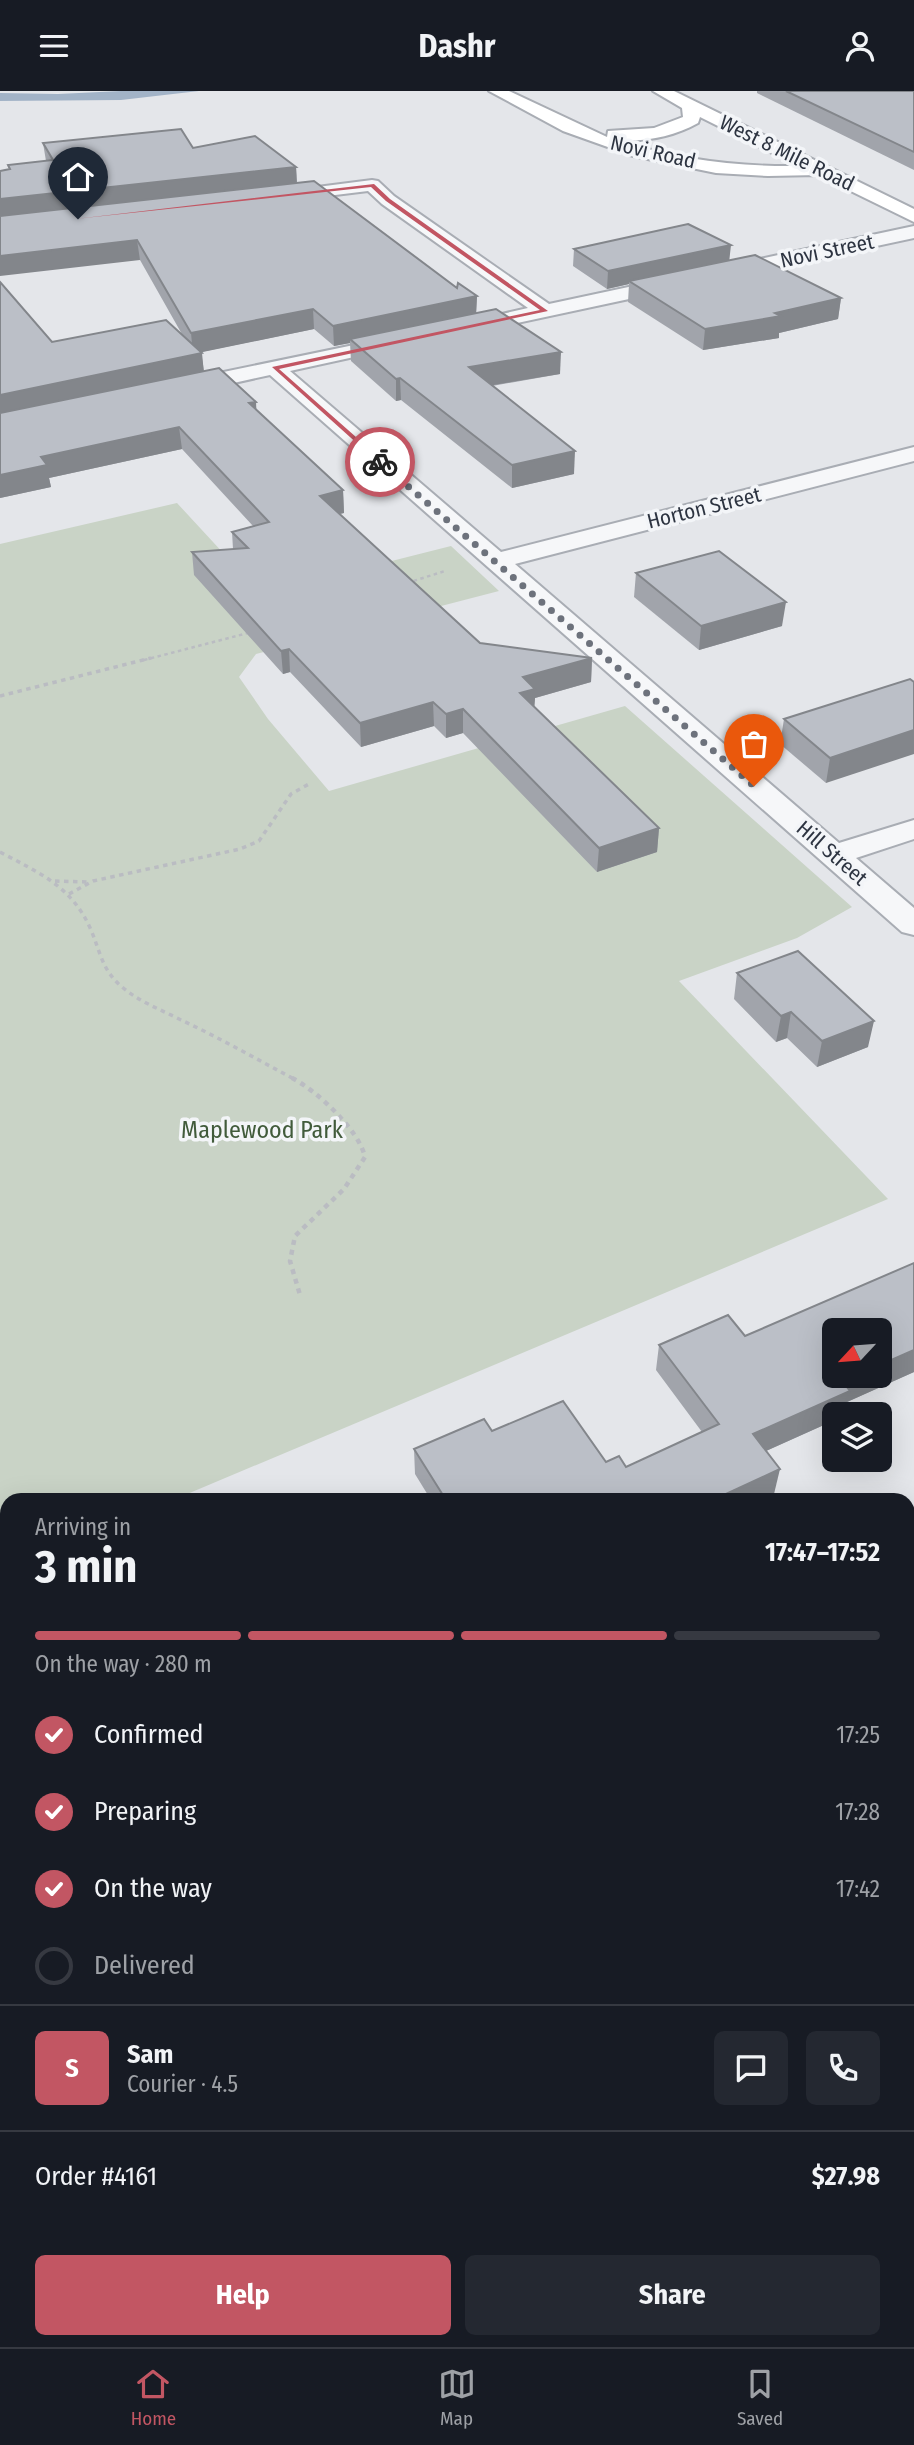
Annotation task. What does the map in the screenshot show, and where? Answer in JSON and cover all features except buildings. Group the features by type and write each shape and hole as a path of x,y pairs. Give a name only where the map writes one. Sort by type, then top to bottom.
{"main road":[{"name":"Novi Road","path":"497,91 567,126 623,148 691,163 758,170 820,170"},
{"name":"West 8 Mile Road","path":"661,91 914,216"},
{"path":"567,126 620,135 656,133 679,128 692,119 690,105"}],"street":[{"path":"258,199 372,185 388,200 545,311"},
{"name":"Novi Street","path":"157,393 914,232"},
{"name":"Hill Street","path":"274,368 914,925"},
{"name":"Horton Street","path":"494,562 914,454"},
{"path":"834,855 914,829"}],"path":[{"path":"400,585 458,567 494,562"},
{"path":"0,697 254,632"},
{"path":"54,881 93,881 240,849 259,841 286,800 298,789 309,784"},
{"path":"0,852 54,881 69,894 90,930 99,958 119,985 148,1006 180,1019 310,1088 362,1143 365,1157 360,1168 344,1189 295,1236 290,1261 300,1296"},
{"path":"69,894 93,881"}],"green space":[{"name":"Maplewood Park","path":"177,503 261,594 451,546 499,591 256,654 239,677 268,719 329,791 625,706 852,907 797,938 679,981 888,1199 190,1493 0,1493 0,544"}],"water":[{"path":"199,91 121,100 0,101 0,93"}],"way so far":[{"path":"380,462 754,786"}],"route":[{"path":"78,219 313,194 372,185 388,200 545,311 274,368 380,462"}]}
